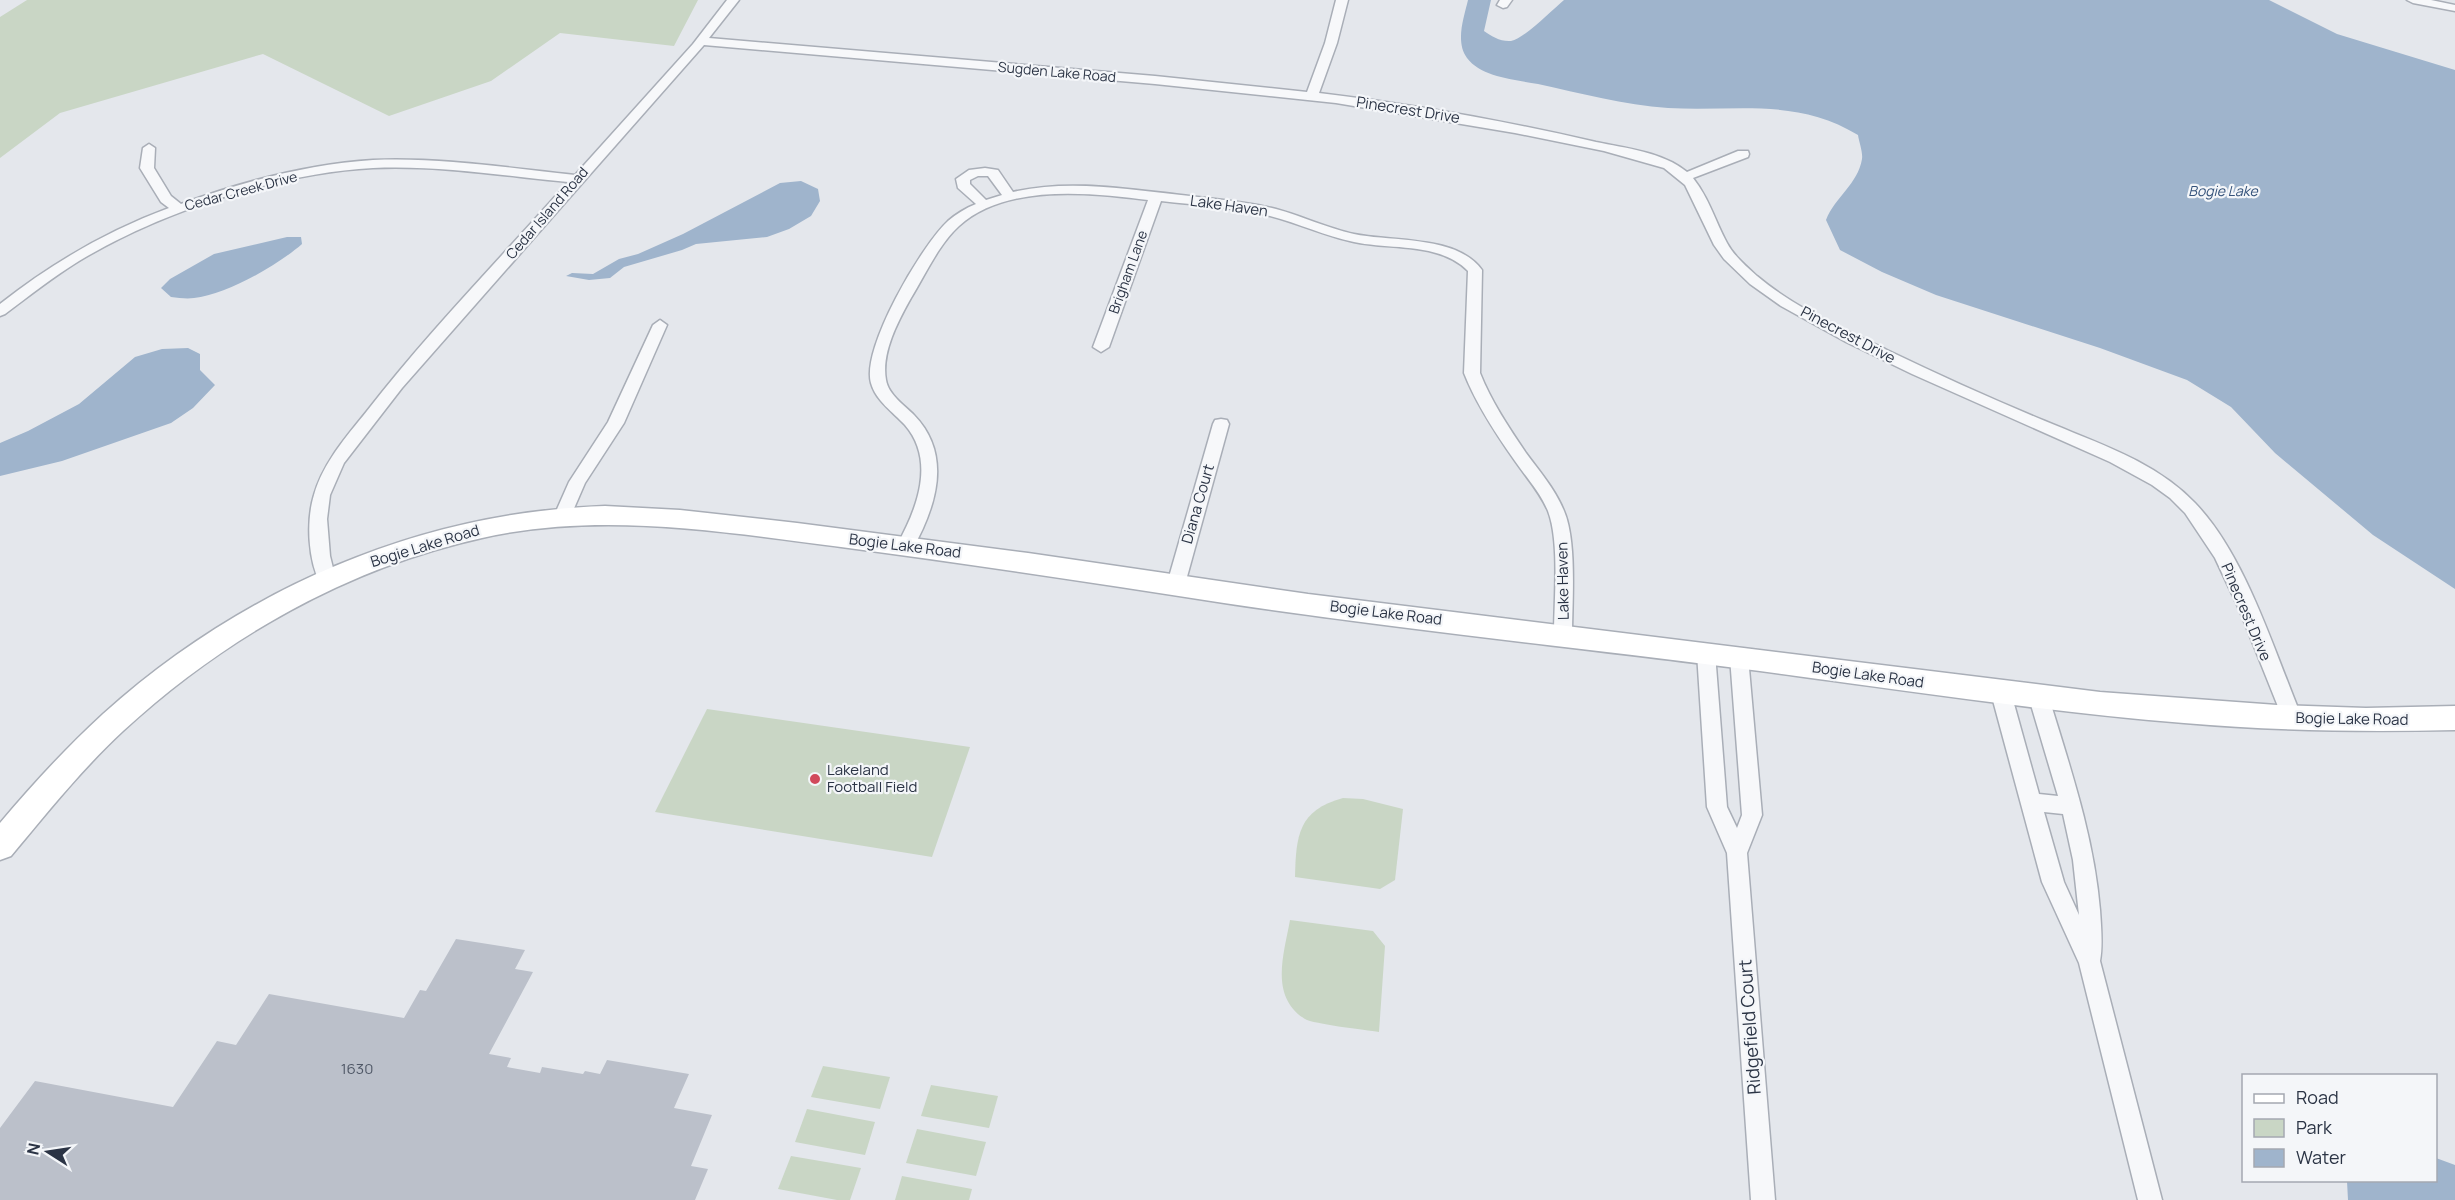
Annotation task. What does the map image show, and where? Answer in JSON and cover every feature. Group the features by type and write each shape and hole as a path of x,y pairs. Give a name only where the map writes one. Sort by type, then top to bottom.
{"main road":[{"name":"Bogie Lake Road","path":"0,846 86,749 158,685 239,628 327,580 395,552 496,525 563,516 624,514 666,517 906,545 1246,596 1739,657 2039,699 2163,711 2292,718 2380,722 2454,720"}],"street":[{"name":"Cedar Island Road","path":"327,580 318,531 322,495 337,461 396,384 701,41 733,0"},
{"path":"1312,96 1331,43 1342,0"},
{"path":"2413,0 2455,8"},
{"name":"Sugden Lake Road","path":"701,41 1190,82 1312,96"},
{"name":"Pinecrest Drive","path":"1312,96 1483,122 1618,151 1670,165 1685,177 1701,197 1707,219 1728,255 1758,285 1848,337 1974,397 2101,452 2151,476 2173,490 2206,528 2220,553 2243,599 2292,718"},
{"path":"148,148 147,168 166,199 178,208"},
{"path":"1685,177 1743,154"},
{"name":"Cedar Creek Drive","path":"0,311 47,275 128,229 178,208 248,187 320,171 384,164 576,179"},
{"path":"984,205 963,185 963,179 970,173 984,171 993,173 1010,197"},
{"name":"Lake Haven","path":"906,545 928,495 931,473 930,456 923,439 878,381 878,359 886,332 948,228 984,205 1044,190 1076,189 1272,212 1352,238 1446,252 1464,259 1475,270 1472,373 1478,388 1520,456 1547,493 1557,513 1564,561 1563,635"},
{"name":"Brigham Lane","path":"1101,347 1156,197"},
{"path":"563,516 578,482 616,423 660,325"},
{"name":"Diana Court","path":"1176,584 1221,424"},
{"name":"Ridgefield Court","path":"1706,653 1717,807 1737,853 1763,1200"},
{"name":"Ridgefield Court","path":"1737,853 1752,815 1739,657"},
{"path":"2001,693 2053,882 2090,963 2150,1200"},
{"path":"2039,699 2069,806 2089,892 2092,931 2090,963"},
{"path":"2032,802 2069,806"}],"green space":[{"path":"27,0 698,0 674,46 560,33 491,81 389,116 263,54 60,113 0,158 0,17"},
{"name":"Lakeland Football Field","path":"707,709 970,747 932,857 655,812"},
{"path":"1343,798 1363,799 1403,809 1395,880 1380,889 1295,877 1299,837 1308,817 1328,803"},
{"path":"1290,920 1373,931 1385,946 1379,1032 1310,1021 1294,1010 1283,987 1282,974"},
{"path":"823,1066 890,1077 880,1109 811,1097"},
{"path":"931,1085 998,1096 989,1128 921,1116"},
{"path":"807,1109 875,1122 865,1155 795,1142"},
{"path":"917,1129 986,1142 976,1176 906,1163"},
{"path":"791,1156 861,1168 850,1200 837,1200 778,1189"},
{"path":"902,1176 972,1189 969,1200 895,1200"}],"water":[{"name":"Bogie Lake","path":"1468,0 1491,0 1484,31 1496,38 1511,41 1524,35 1564,0 2269,0 2337,34 2455,70 2455,589 2373,535 2275,453 2231,407 2187,380 2100,348 1936,295 1882,272 1840,250 1826,220 1860,168 1862,156 1858,135 1835,123 1812,115 1788,111 1741,108 1668,108 1635,104 1490,74 1473,64 1463,52 1461,37"},
{"path":"801,181 818,189 820,201 811,216 789,229 767,237 696,244 624,267 610,278 589,280 566,276 572,273 593,274 619,259 638,254 683,234 780,183"},
{"path":"287,237 301,237 302,244 266,270 236,285 207,296 194,298 171,297 161,288 170,279 214,254"},
{"path":"188,348 200,354 200,370 215,385 193,408 171,423 62,461 0,476 0,443 79,404 135,357 162,349"},
{"path":"2437,1158 2455,1165 2455,1200 2348,1200 2347,1182 2437,1182"}],"building":[{"path":"456,939 525,950 515,969 533,972 489,1054 511,1058 507,1067 540,1073 542,1067 583,1074 585,1071 600,1074 607,1060 689,1074 674,1108 712,1115 691,1166 708,1169 695,1200 0,1200 0,1128 35,1081 173,1107 217,1041 236,1045 269,994 404,1018 420,990 426,991"}],"place":[{"name":"Lakeland Football Field","path":"815,779"}]}
